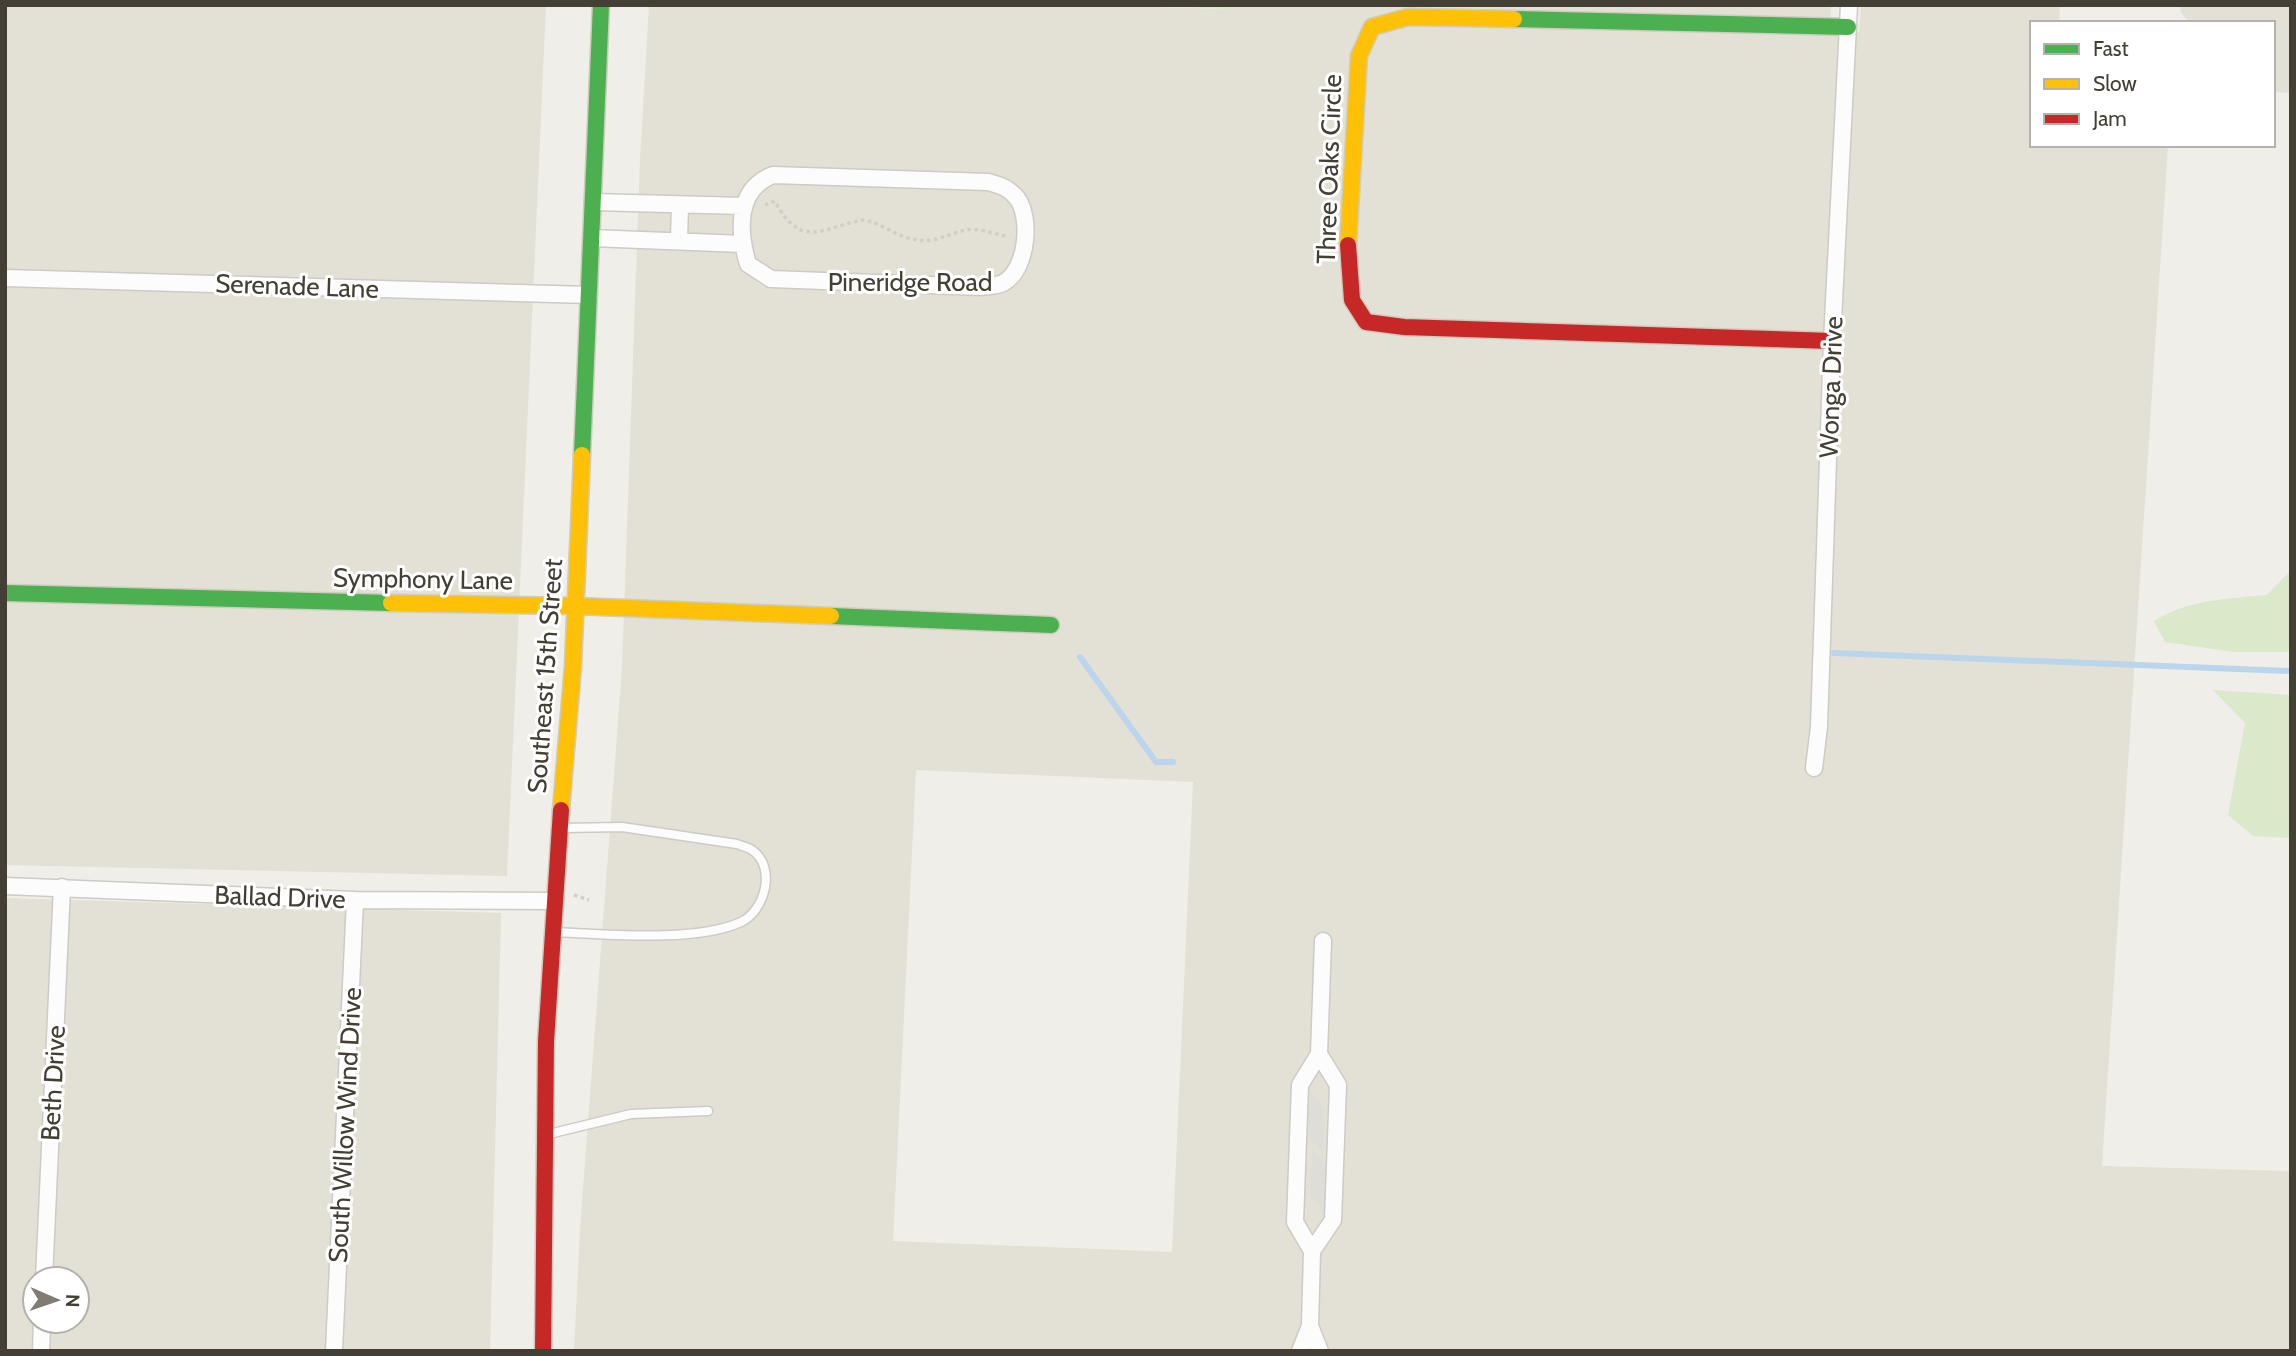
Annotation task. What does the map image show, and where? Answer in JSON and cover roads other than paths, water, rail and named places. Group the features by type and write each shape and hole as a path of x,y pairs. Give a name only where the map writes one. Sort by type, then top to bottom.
{"street":[{"name":"Southeast 15th Street","path":"543,1351 546,1041 575,606 601,5"},
{"name":"Wonga Drive","path":"1814,768 1819,727 1832,341 1849,5"},
{"name":"Three Oaks Circle","path":"1832,341 1366,322 1352,300 1347,258 1359,56 1371,27 1408,17 1848,27"},
{"name":"Pineridge Road","path":"743,244 748,264 759,273 771,279 805,282 981,287 1003,283 1017,268 1023,254 1024,211 1018,199 1006,187 988,182 773,175 752,187 752,206"},
{"path":"591,238 743,244 752,206 593,202"},
{"path":"679,240 680,205"},
{"name":"Serenade Lane","path":"5,278 589,295"},
{"name":"Symphony Lane","path":"5,593 250,601 575,606 1051,625"},
{"name":"Ballad Drive","path":"5,886 355,900 554,901"},
{"name":"Beth Drive","path":"45,1265 62,887"},
{"name":"South Willow Wind Drive","path":"334,1351 355,900"},
{"path":"1300,1351 1310,1326 1312,1251 1295,1222 1300,1085 1319,1054 1324,941"},
{"path":"1312,1251 1333,1220 1338,1085 1319,1054"},
{"path":"1310,1326 1320,1351"}],"lane":[{"path":"552,932 648,934 724,929 753,914 765,890 765,875 760,859 752,850 737,844 622,827 560,828"},
{"path":"546,1135 631,1114 708,1111"}],"waterway":[{"path":"1834,653 2291,671"},
{"path":"1080,657 1156,762 1173,762"}]}
